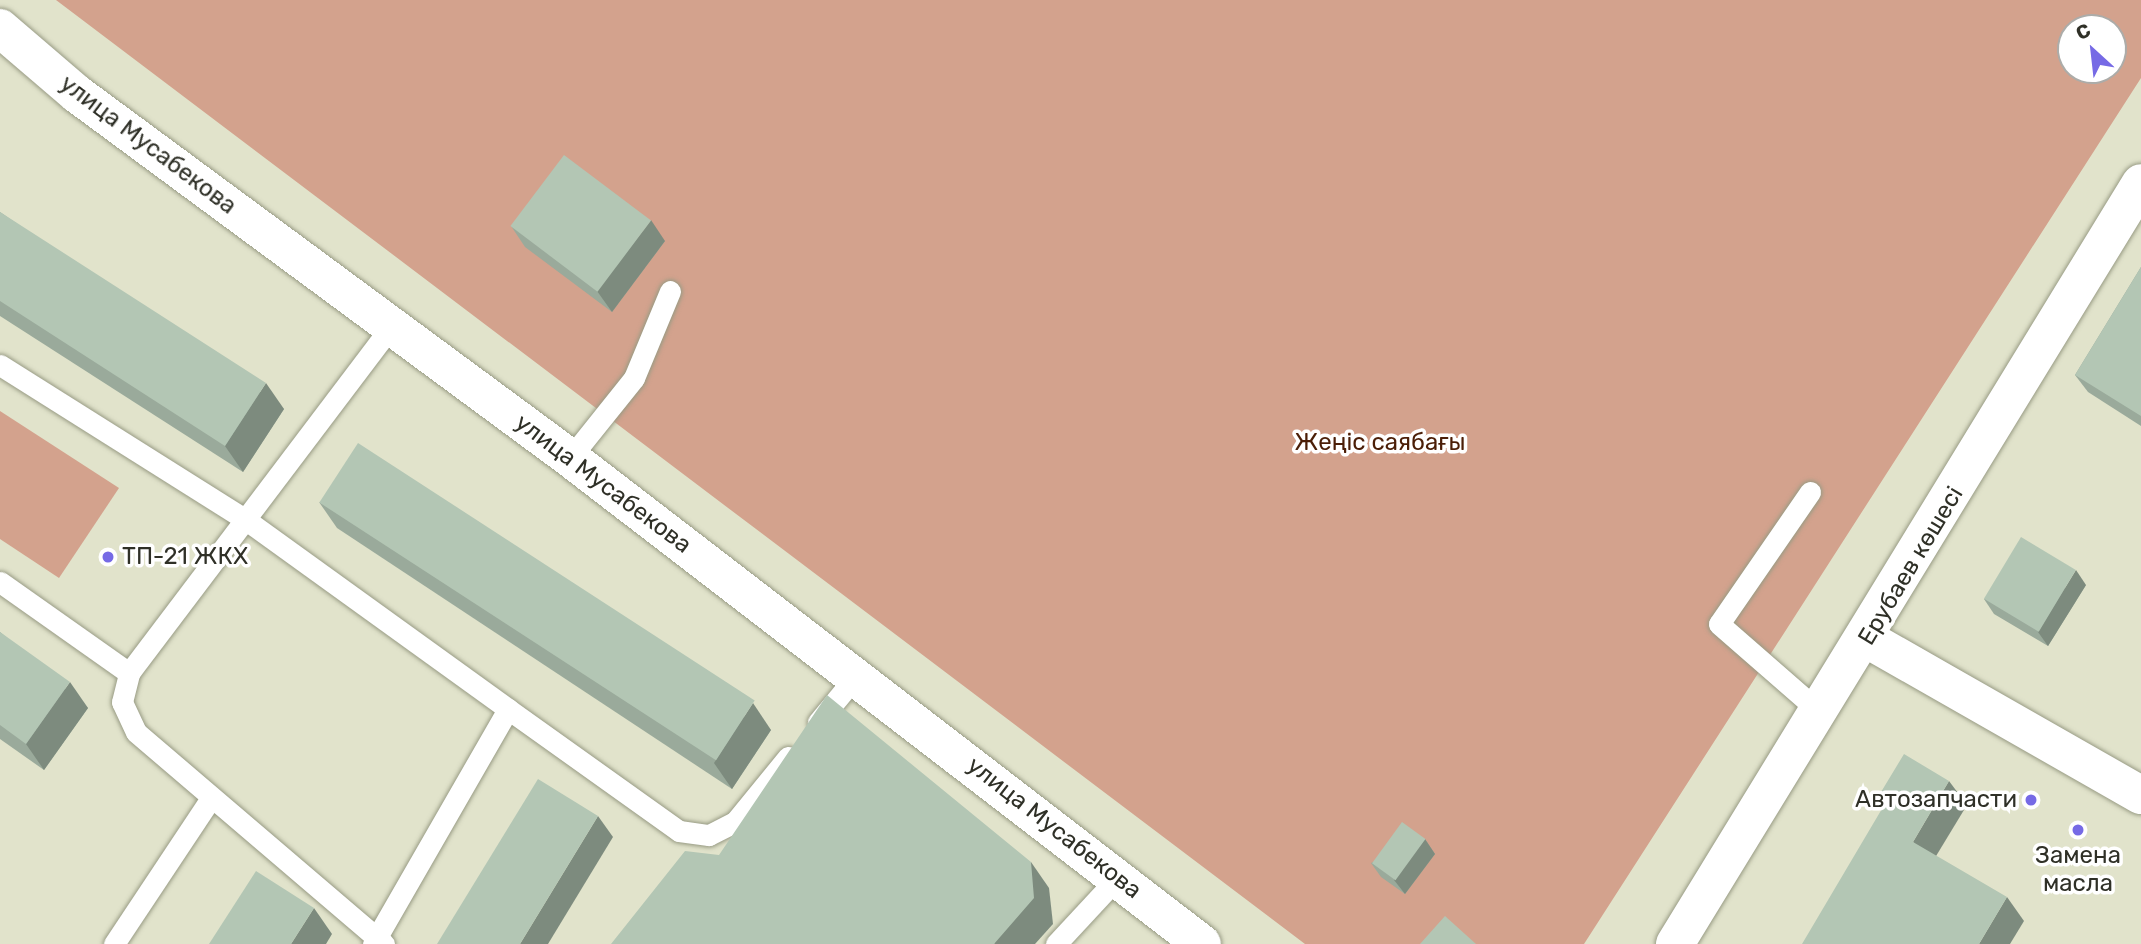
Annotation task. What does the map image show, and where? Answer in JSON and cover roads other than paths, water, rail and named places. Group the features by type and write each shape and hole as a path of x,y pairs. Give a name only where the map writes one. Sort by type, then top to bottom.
{"street":[{"name":"улица Мусабекова","path":"0,28 77,94 570,458 1202,944"},
{"name":"Ерубаев көшесі","path":"1675,944 1867,639 2141,183"},
{"path":"1867,639 2141,795"}],"lane":[{"path":"570,458 634,378 670,291"},
{"path":"391,327 129,673 122,702 136,732 378,942 509,709"},
{"path":"0,365 246,520 679,831 709,835 735,822 856,676"},
{"path":"1810,492 1719,624 1821,713"},
{"path":"0,582 129,673"},
{"path":"114,944 211,797"},
{"path":"1056,944 1118,877"}],"place":[{"name":"ТП-21 ЖКХ","path":"108,557"},
{"name":"Автозапчасти","path":"2031,800"},
{"name":"Замена масла","path":"2078,830"}],"park label":[{"name":"Жеңіс саябағы","path":"1380,443"}]}
